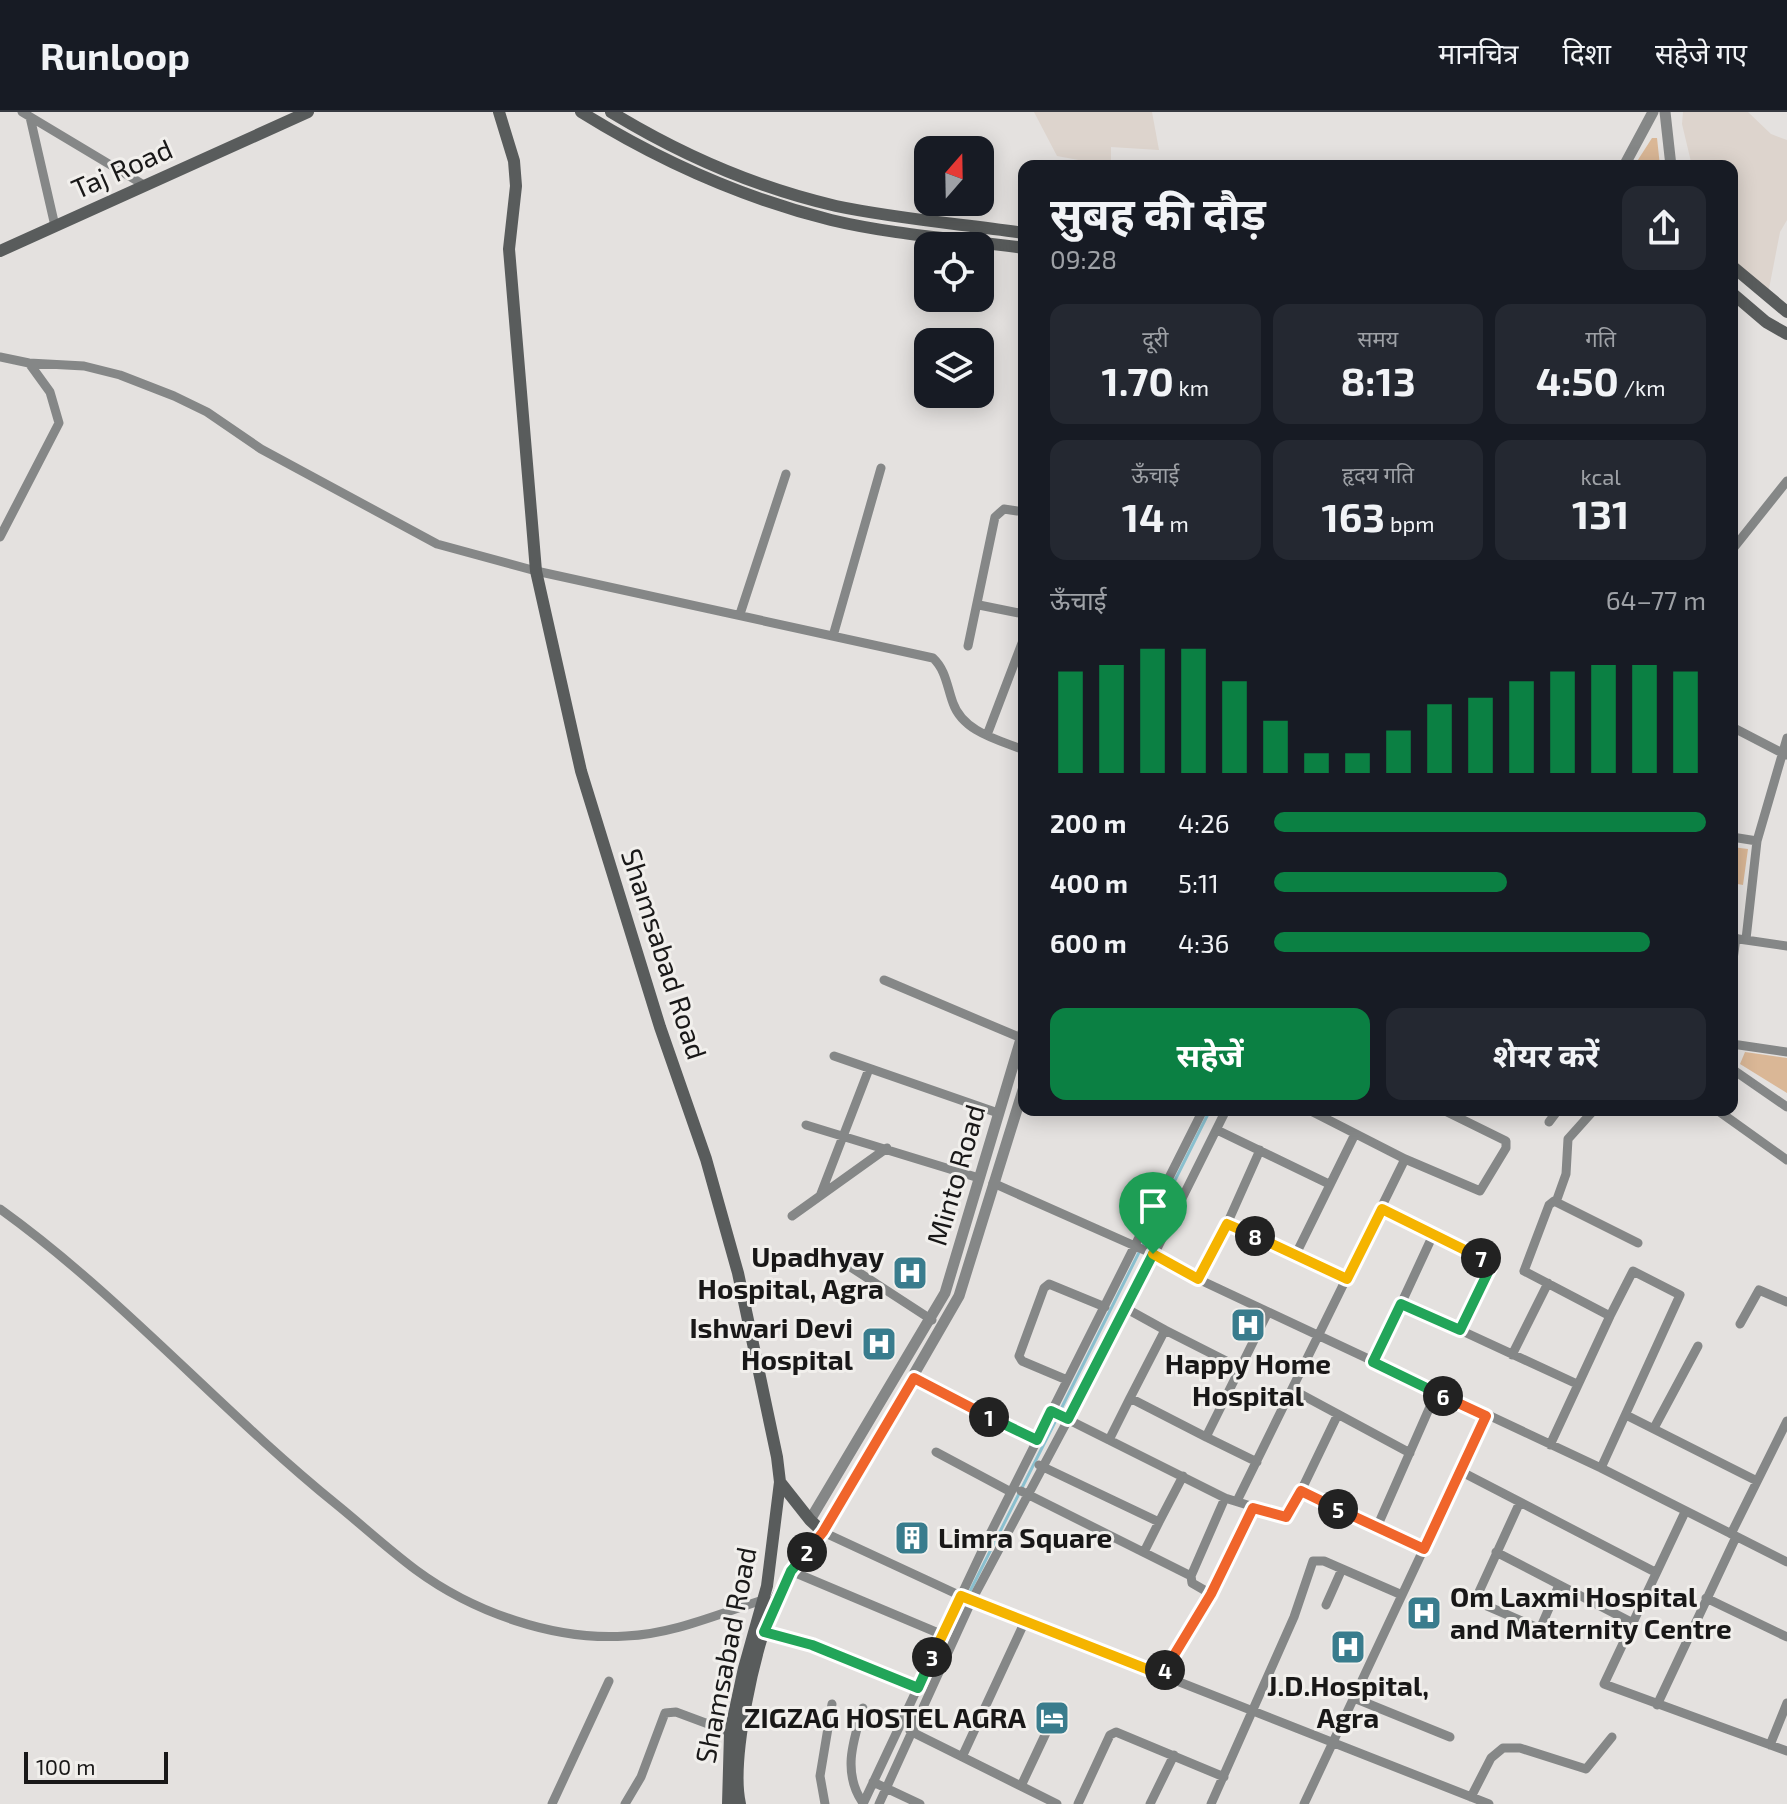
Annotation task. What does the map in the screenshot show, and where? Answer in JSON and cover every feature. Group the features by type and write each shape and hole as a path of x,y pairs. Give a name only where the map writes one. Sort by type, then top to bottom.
{"main road":[{"name":"Taj Road","path":"0,251 308,112"},
{"name":"Shamsabad Road","path":"499,112 514,161 516,186 509,249 536,571 581,771 660,1027 706,1159 738,1273 780,1482 770,1600 736,1735 740,1804"},
{"path":"581,112 678,165 773,203 856,225 1018,247"},
{"path":"611,112 694,156 800,195 877,213 1018,232"},
{"path":"1738,271 1787,312"},
{"path":"1738,298 1766,322 1787,334"},
{"path":"780,1482 823,1532"},
{"name":"Minto Road","path":"770,1600 823,1532"},
{"name":"Shamsabad Road","path":"728,1804 750,1644 770,1600"}],"street":[{"path":"1627,160 1653,112"},
{"path":"1665,112 1670,160"},
{"path":"26,115 144,185"},
{"path":"26,115 55,226"},
{"path":"0,357 29,363 84,366 120,375 174,396 207,412 261,449 437,544 536,571 933,658 942,666 954,708 971,727 1018,748"},
{"path":"0,537 59,423 50,392 29,363"},
{"path":"833,636 881,468"},
{"path":"740,614 786,474"},
{"path":"1738,542 1787,481"},
{"path":"968,646 995,517 1004,509 1018,511"},
{"path":"979,605 1018,613"},
{"path":"987,735 1018,654"},
{"path":"1738,730 1784,755"},
{"path":"1787,738 1757,841 1738,938 1787,946"},
{"path":"1738,838 1757,841"},
{"path":"884,980 1018,1032"},
{"path":"1738,1045 1787,1052"},
{"name":"Minto Road","path":"810,1520 932,1320 955,1266 1018,1047"},
{"path":"834,1056 998,1113"},
{"path":"820,1196 869,1069"},
{"path":"1738,1073 1787,1107"},
{"name":"Minto Road","path":"823,1532 959,1296 1018,1106"},
{"path":"863,1708 849,1769 853,1789 863,1804 880,1785 967,1598 1013,1489 1200,1116"},
{"path":"906,1729 918,1688 943,1635 967,1598 1127,1309 1223,1116"},
{"path":"1320,1116 1471,1189 1484,1188 1506,1148 1506,1141 1456,1116"},
{"path":"1549,1122 1554,1116"},
{"path":"1589,1116 1568,1139 1565,1181 1556,1202 1549,1205 1523,1269 1610,1316"},
{"path":"1725,1116 1787,1160"},
{"path":"806,1125 979,1178"},
{"path":"1217,1130 1329,1184"},
{"path":"1296,1254 1355,1134"},
{"path":"792,1216 887,1148"},
{"path":"1198,1279 1260,1150"},
{"path":"1237,1501 1405,1159"},
{"path":"993,1183 1153,1254 1198,1279 1436,1393 1601,1468 1734,1536 1786,1557"},
{"path":"1556,1202 1638,1243"},
{"path":"0,1209 77,1269 231,1415 318,1491 418,1572 480,1606 534,1626 584,1635 627,1636 681,1627 770,1600"},
{"path":"1382,1209 1490,1264 1460,1330"},
{"path":"1227,1224 1347,1279"},
{"path":"1373,1362 1433,1235"},
{"path":"849,1266 932,1320"},
{"path":"1550,1445 1633,1271 1680,1295 1601,1468"},
{"path":"1512,1355 1548,1283"},
{"path":"1067,1380 1022,1361 1019,1356 1044,1288 1049,1284 1058,1284 1105,1307"},
{"path":"1740,1324 1759,1290 1787,1302"},
{"path":"1401,1304 1577,1384"},
{"path":"1127,1309 1240,1368"},
{"path":"1206,1437 1268,1312"},
{"path":"1109,1440 1165,1330"},
{"path":"1654,1428 1698,1346"},
{"path":"914,1378 1037,1440"},
{"path":"1293,1390 1410,1453"},
{"path":"1377,1527 1436,1393"},
{"path":"1130,1398 1257,1462"},
{"path":"1051,1411 1225,1498 1286,1517 1338,1414"},
{"path":"1626,1415 1757,1481"},
{"path":"1304,1804 1486,1416"},
{"path":"1657,1705 1787,1421"},
{"path":"936,1452 1026,1493 1191,1576"},
{"path":"1028,1459 1159,1522"},
{"path":"1460,1471 1655,1572"},
{"path":"1144,1552 1183,1476"},
{"path":"1301,1491 1424,1549"},
{"path":"1211,1594 1192,1583 1191,1576 1225,1498"},
{"path":"1520,1502 1478,1594 1481,1605 1540,1629 1559,1585"},
{"path":"1162,1675 1211,1594 1253,1508"},
{"path":"1685,1512 1604,1684 1787,1751"},
{"path":"823,1532 967,1598 1489,1804"},
{"path":"1496,1552 1631,1622"},
{"path":"1211,1804 1294,1617 1313,1561 1317,1559 1402,1595"},
{"path":"1326,1605 1342,1569"},
{"path":"791,1571 943,1635"},
{"path":"1706,1598 1787,1637"},
{"path":"962,1757 1025,1621"},
{"path":"764,1632 812,1645 918,1688"},
{"path":"552,1804 609,1681"},
{"path":"1354,1698 1450,1737"},
{"path":"1770,1745 1787,1703"},
{"path":"825,1804 820,1776 832,1704"},
{"path":"625,1804 641,1777 665,1713 676,1712 736,1735"},
{"path":"1021,1786 1053,1718"},
{"path":"906,1729 1057,1804"},
{"path":"1078,1804 1112,1733 1121,1732 1224,1777"},
{"path":"1471,1797 1491,1758 1503,1748 1520,1748 1586,1769 1612,1737"},
{"path":"1150,1804 1174,1755"},
{"path":"879,1804 880,1785"},
{"path":"880,1785 920,1804"}],"shaded area":[{"path":"1034,112 1152,112 1159,150 1111,147 1111,160 1057,156"},
{"path":"1683,112 1748,112 1771,134 1787,140 1787,220 1780,232 1768,294 1738,268 1738,160 1691,160 1682,124"},
{"path":"1652,138 1657,138 1659,160 1638,160"},
{"path":"1738,848 1748,849 1743,885 1738,884"},
{"path":"1745,1052 1787,1058 1787,1093 1740,1064"}],"waterway":[{"path":"1060,1411 1207,1116"},
{"path":"935,1661 1057,1418"}],"place":[{"name":"Upadhyay Hospital, Agra","path":"910,1273"},
{"name":"Happy Home Hospital","path":"1248,1325"},
{"name":"Ishwari Devi Hospital","path":"879,1344"},
{"name":"Limra Square","path":"912,1538"},
{"name":"Om Laxmi Hospital and Maternity Centre","path":"1424,1613"},
{"name":"J.D.Hospital, Agra","path":"1348,1647"},
{"name":"ZIGZAG HOSTEL AGRA","path":"1052,1718"}],"route":[{"path":"1382,1209 1488,1261 1490,1268 1460,1330 1401,1304 1373,1362 1486,1416 1424,1549 1301,1491 1289,1516 1253,1508 1211,1594 1162,1675 961,1596 918,1688 844,1656 764,1632 791,1571 823,1532 914,1378 1037,1440 1051,1411 1068,1419 1153,1254 1198,1279 1227,1224 1347,1279 1382,1209"}]}
